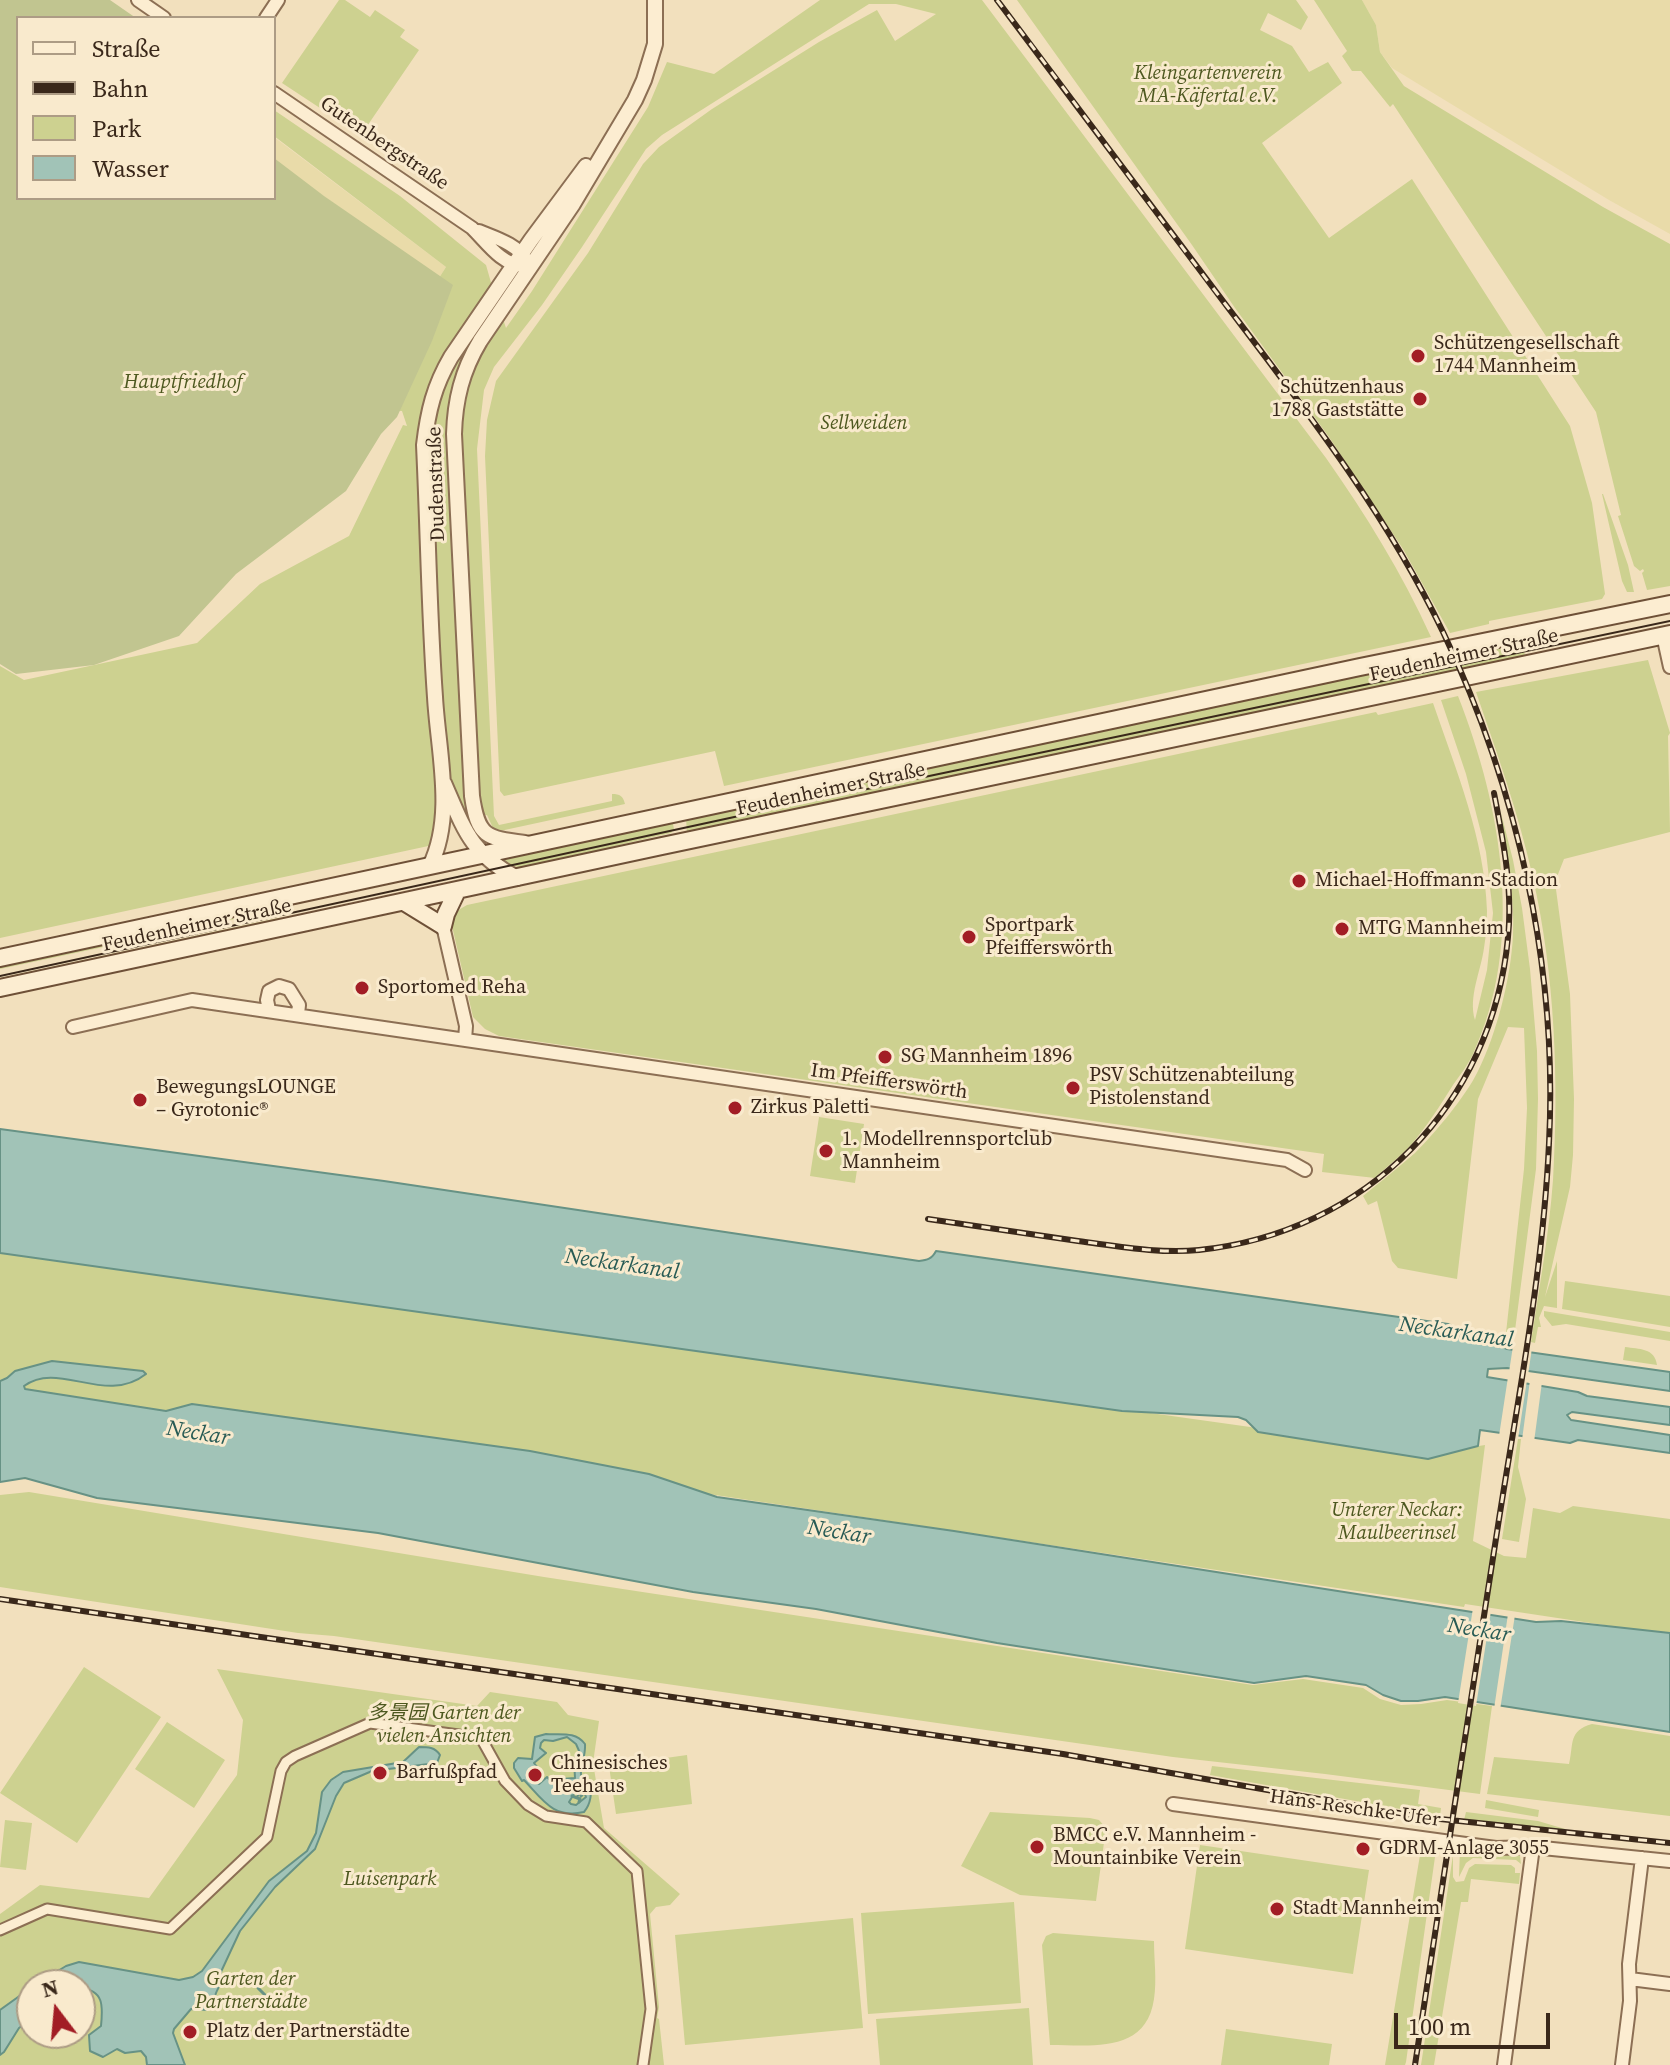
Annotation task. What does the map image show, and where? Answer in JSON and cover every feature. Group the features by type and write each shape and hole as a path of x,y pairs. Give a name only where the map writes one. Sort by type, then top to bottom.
{"main road":[{"name":"Feudenheimer Straße","path":"0,958 1670,604"},
{"path":"1535,661 1529,646 1543,629"},
{"name":"Feudenheimer Straße","path":"0,988 1666,635"},
{"path":"662,846 680,829 674,814"},
{"path":"404,902 443,926 457,891"},
{"path":"291,926 284,916 284,908 302,893"}],"street":[{"path":"138,0 161,16"},
{"name":"Dudenstraße","path":"533,844 494,838 477,824 474,814 455,408 469,360 573,204 644,80 655,44 655,0"},
{"name":"Gutenbergstraße","path":"276,94 472,228 508,243 522,253"},
{"name":"Dudenstraße","path":"430,866 442,832 442,779 435,696 424,445 428,409 441,373 513,265 619,126"},
{"name":"Gutenbergstraße","path":"472,228 499,256 513,265"},
{"path":"522,253 530,267"},
{"path":"513,265 530,267"},
{"path":"1666,635 1670,667"},
{"name":"Dudenstraße","path":"442,779 466,830 482,855"},
{"path":"482,855 517,878"},
{"path":"443,926 466,1026 465,1040"},
{"path":"269,1010 269,991 279,986 289,989 299,1005 298,1014"},
{"name":"Im Pfeifferswörth","path":"73,1027 192,1000 1287,1160 1305,1170"},
{"path":"0,1930 47,1909 170,1929 267,1837 281,1771 286,1762 370,1723 481,1738 505,1781 528,1805 546,1816 586,1822 637,1871 651,2009 643,2065"},
{"name":"Hans-Reschke-Ufer","path":"1173,1804 1496,1848 1533,1847 1670,1861"},
{"path":"1504,2065 1533,1847"},
{"path":"1622,2065 1630,2001 1629,1964 1642,1858"},
{"path":"1630,1979 1670,1984"}],"shaded area":[{"path":"1362,0 1670,0 1670,234 1392,68 1380,52 1376,25"},
{"path":"276,139 446,267 439,278 276,162"}],"green space":[{"name":"Hauptfriedhof","path":"0,0 110,0 133,16 16,16 16,200 276,200 276,160 453,285 432,341 397,417 381,434 346,491 236,574 179,636 94,665 16,674 0,664"},
{"path":"339,0 345,0 370,17 375,10 405,30 400,37 419,50 361,135 282,83"},
{"name":"Sellweiden","path":"820,0 982,0 1326,458 1383,545 1431,637 724,786 715,751 504,796 500,791 485,456 487,420 496,381 588,253 643,164 659,147 712,109 819,42 877,10 895,41 936,14 896,4 869,4 662,135 646,149 542,305 494,367 484,390 477,449 494,816 499,825 612,801 612,794 621,796 625,804 500,831 493,828 487,815 469,818 467,821 435,826 433,845 0,938 0,666 24,680 197,643 260,584 349,536 403,425 407,426 402,411 383,410 446,267 276,138 276,111 400,196 486,265 496,300 517,273 498,304 506,328 648,107 667,62 714,74"},
{"name":"Kleingartenverein MA-Käfertal e.V.","path":"1017,0 1296,0 1308,17 1301,30 1268,13 1260,30 1292,46 1309,72 1328,62 1342,83 1262,143 1329,238 1412,179 1570,426 1592,503 1605,594 1602,599 1489,621 1489,624 1450,633 1403,549 1329,437"},
{"path":"1314,0 1362,0 1376,25 1380,52 1404,86 1603,207 1670,244 1670,586 1647,590 1643,569 1640,571 1634,566 1618,516 1621,515 1596,412 1393,104 1390,107 1361,71 1352,71 1342,56 1347,51"},
{"path":"1602,494 1628,565 1634,592 1627,592 1622,581"},
{"path":"1522,639 1525,656 687,835 686,817"},
{"path":"1648,660 1670,733 1670,832 1564,859 1555,882 1570,994 1573,1155 1570,1187 1545,1297 1557,1261 1557,1308 1544,1306 1535,1343 1531,1342 1549,1221 1555,1142 1551,990 1527,854 1476,692"},
{"name":"Sportpark Pfeifferswörth","path":"1458,696 1486,783 1496,829 1502,875 1503,921 1499,966 1489,1011 1469,1062 1417,1138 1375,1178 1322,1172 1324,1154 499,1036 485,1029 473,1017 452,926 456,913 467,905 1376,712 1378,715 1433,703 1468,805 1485,884 1486,930 1474,993 1475,1020 1487,970 1493,913 1486,852 1466,774 1441,700"},
{"path":"1501,813 1522,908 1530,969 1538,1099 1536,1169 1514,1338 1505,1342 1524,1169 1527,1108 1524,1028 1508,1027 1478,1099 1457,1279 1398,1268 1392,1261 1377,1201 1368,1205 1363,1196 1415,1153 1441,1125 1473,1081 1491,1040 1506,986 1513,935 1511,889"},
{"path":"668,821 673,824 671,833 556,864 524,867 496,859"},
{"path":"278,905 277,910 0,969 0,964"},
{"path":"278,918 279,922 0,981 0,978"},
{"path":"819,1117 864,1124 855,1183 810,1176"},
{"name":"Unterer Neckar: Maulbeerinsel","path":"0,1249 136,1271 1436,1453 1485,1445 1473,1541 1504,1556 1526,1558 1533,1508 1560,1513 1573,1506 1670,1519 1670,1635 1465,1604 1464,1607 0,1388"},
{"path":"1565,1281 1670,1296 1670,1327 1562,1309"},
{"path":"1544,1311 1670,1332 1670,1341 1566,1324 1552,1326"},
{"path":"1625,1347 1650,1352 1657,1365 1623,1360"},
{"path":"1518,1439 1521,1439 1518,1467 1526,1499 1519,1542 1502,1539"},
{"path":"29,1492 544,1577 1253,1685 1303,1679 1363,1688 1380,1699 1401,1705 1447,1700 1492,1706 1480,1794 1173,1757 298,1633 0,1587 0,1495"},
{"path":"84,1667 161,1717 77,1843 0,1793"},
{"name":"Luisenpark","path":"217,1669 477,1706 490,1692 557,1702 568,1715 599,1721 593,1763 604,1828 680,1894 670,1905 656,1907 650,1914 659,2007 657,2018 664,2065 0,2065 0,1914 40,1885 149,1898 237,1775 243,1720"},
{"path":"167,1722 225,1760 194,1808 135,1769"},
{"path":"1592,1724 1670,1736 1670,1816 1487,1794 1494,1757 1569,1764 1575,1734"},
{"path":"687,1755 692,1804 616,1814 609,1766"},
{"path":"1212,1766 1420,1790 1418,1804 1441,1808 1440,1816 1210,1775"},
{"path":"1486,1800 1539,1810 1538,1817 1485,1808"},
{"name":"BMCC e.V. Mannheim - Mountainbike Verein","path":"990,1812 1099,1820 1106,1828 1096,1901 1020,1895 961,1866"},
{"path":"1466,1812 1538,1821 1565,1831 1464,1820"},
{"path":"5,1820 32,1823 26,1870 0,1867"},
{"name":"Stadt Mannheim","path":"1200,1845 1369,1870 1353,1974 1185,1949"},
{"path":"1460,1849 1520,1856 1521,1864 1516,1860 1473,1858 1466,1863 1459,1877"},
{"path":"1420,1855 1435,1857 1406,2062 1405,2065 1385,2065"},
{"path":"1453,1855 1453,1877 1456,1882 1464,1881 1469,1868 1475,1864 1511,1865 1515,1873 1520,1873 1519,1884 1471,1879 1468,1902 1461,1902 1434,2065 1421,2065"},
{"path":"1014,1902 1021,2003 868,2014 861,1913"},
{"path":"853,1918 863,2028 685,2045 675,1935"},
{"path":"1053,1933 1154,1941 1154,1999 1149,2017 1140,2029 1114,2043 1050,2045 1042,1945 1046,1936"},
{"path":"1029,2008 1033,2065 880,2065 876,2019"},
{"path":"1226,2029 1332,2044 1329,2065 1221,2065"}],"water":[{"name":"Neckarkanal","path":"0,1129 384,1181 919,1261 929,1259 936,1251 1448,1324 1507,1349 1670,1372 1670,1391 1507,1368 1488,1369 1487,1377 1587,1396 1670,1407 1670,1425 1572,1412 1567,1415 1571,1420 1670,1435 1670,1453 1480,1430 1478,1446 1428,1459 1258,1432 1238,1417 1122,1411 0,1253"},
{"name":"Neckar","path":"52,1361 143,1371 146,1374 130,1383 115,1386 67,1379 38,1379 24,1386 25,1389 166,1411 192,1404 530,1451 649,1474 717,1497 1536,1622 1561,1621 1670,1633 1670,1732 1445,1697 1401,1701 1366,1685 1306,1676 1254,1683 997,1643 816,1609 693,1592 378,1533 97,1498 25,1478 0,1482 0,1381 15,1371"},
{"path":"567,1734 585,1744 581,1774 583,1786 569,1802 576,1805 586,1797 587,1783 590,1798 584,1812 564,1813 556,1810 522,1781 514,1763 518,1758 532,1759 535,1737","holes":["567,1737 576,1744 580,1753 574,1760 575,1778 562,1779 554,1784 547,1777 539,1784 530,1776 538,1768 534,1763 546,1753 540,1748 544,1740"]},
{"path":"419,1747 436,1750 440,1755 437,1763 372,1771 344,1783 315,1849 275,1887 240,1931 220,1974 228,1978 234,1975 220,1985 208,2010 191,2009 174,2029 185,2065 147,2065 141,2051 125,2053 117,2049 103,2057 90,2051 96,2049 96,2030 101,2026 102,2006 96,1994 96,1969 61,1969 79,1962 179,1980 193,1977 202,1971 269,1881 307,1851 316,1833 322,1792 331,1780 343,1772 403,1762"},
{"path":"16,1998 16,2033 0,2055 0,2010"}],"pier":[{"path":"1513,1346 1532,1348 1528,1375 1509,1372"},
{"path":"1508,1377 1527,1380 1518,1439 1499,1436"},
{"path":"1530,1380 1542,1382 1534,1442 1522,1440"},
{"path":"1473,1608 1491,1611 1476,1706 1458,1703"},
{"path":"1508,1614 1515,1615 1500,1710 1494,1709"}],"waterway":[{"path":"581,1796 584,1792"},
{"path":"572,1796 580,1799 579,1802"},
{"path":"231,1977 242,1977 258,1984 265,1995 266,2004"}],"tram line":[{"path":"0,976 762,811 1670,621"}],"railway":[{"path":"997,0 1314,423 1396,545 1443,632 1469,692 1512,817 1528,881 1547,1011 1550,1077 1546,1192 1528,1338 1415,2065"},
{"path":"928,1219 1138,1249 1199,1250 1260,1239 1316,1217 1366,1188 1410,1150 1448,1105 1477,1054 1497,998 1508,937 1509,901 1504,846 1494,793"},
{"path":"0,1599 1063,1754 1421,1817 1670,1843"}],"place":[{"name":"Schützengesellschaft 1744 Mannheim","path":"1418,356"},
{"name":"Schützenhaus 1788 Gaststätte","path":"1420,399"},
{"name":"Michael-Hoffmann-Stadion","path":"1299,881"},
{"name":"MTG Mannheim","path":"1342,929"},
{"name":"Sportpark Pfeifferswörth","path":"969,937"},
{"name":"Sportomed Reha","path":"362,988"},
{"name":"SG Mannheim 1896","path":"885,1057"},
{"name":"PSV Schützenabteilung Pistolenstand","path":"1073,1088"},
{"name":"BewegungsLOUNGE – Gyrotonic®","path":"140,1100"},
{"name":"Zirkus Paletti","path":"735,1108"},
{"name":"1. Modellrennsportclub Mannheim","path":"826,1151"},
{"name":"Barfußpfad","path":"380,1773"},
{"name":"Chinesisches Teehaus","path":"535,1775"},
{"name":"BMCC e.V. Mannheim - Mountainbike Verein","path":"1037,1847"},
{"name":"GDRM-Anlage 3055","path":"1363,1849"},
{"name":"Stadt Mannheim","path":"1277,1909"},
{"name":"Platz der Partnerstädte","path":"190,2032"}],"park label":[{"name":"多景园 Garten der vielen Ansichten","path":"444,1726"},
{"name":"Garten der Partnerstädte","path":"251,1992"}]}
